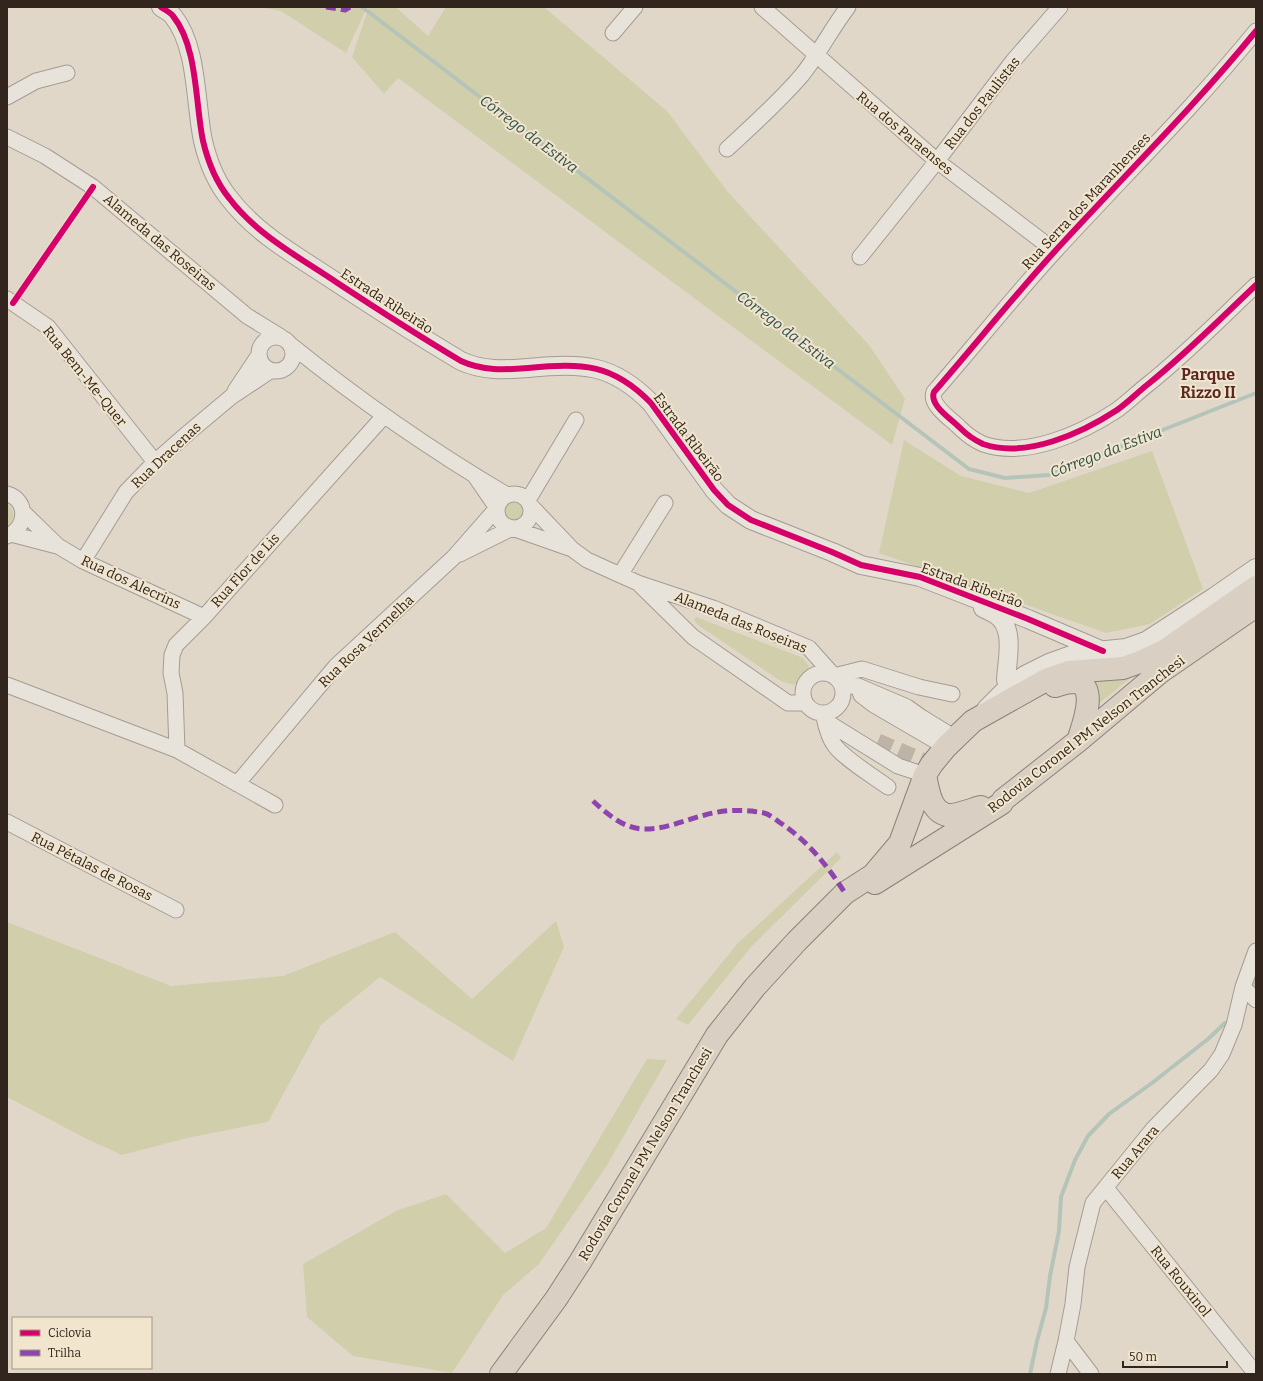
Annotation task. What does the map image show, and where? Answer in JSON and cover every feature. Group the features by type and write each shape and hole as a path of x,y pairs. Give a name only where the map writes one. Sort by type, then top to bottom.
{"highway":[{"name":"Rodovia Coronel PM Nelson Tranchesi","path":"501,1374 556,1299 580,1262 717,1035 756,987 797,941 845,893 873,874 900,843 925,775 932,764 951,742 1009,690 1046,680 1068,672 1123,668 1140,662 1164,650 1256,587"},
{"name":"Rodovia Coronel PM Nelson Tranchesi","path":"797,941 896,868 916,858 1002,803 1003,800 1078,741 1159,673 1256,606"},
{"path":"1009,690 1044,689 1074,682 1080,683 1086,690 1089,700 1078,741"},
{"path":"925,775 929,796 934,805 941,812 947,815 1003,800"}],"street":[{"path":"613,33 636,7"},
{"name":"Rua dos Paraenses","path":"762,7 937,162 1055,251"},
{"path":"727,149 769,111 801,76 848,7"},
{"name":"Rua dos Paulistas","path":"860,257 937,162 1014,61 1060,7"},
{"name":"Estrada Ribeirão","path":"166,9 179,25 186,42 192,65 203,142 209,162 218,182 242,213 264,233 285,249 395,322 461,361 473,366 508,370 550,366 584,366 613,374 638,390 652,403 722,500 737,512 751,520 861,565 920,577 1028,619 1103,651"},
{"name":"Rua Serra dos Maranhenses","path":"1256,31 1229,64 1055,251 936,390 933,395 934,399 939,408 965,433 983,444 1004,448 1032,447 1071,435 1117,410 1176,362 1256,285"},
{"path":"7,97 36,81 67,73"},
{"name":"Alameda das Roseiras","path":"7,137 45,156 93,187 247,316 286,341 384,416 475,476 507,495"},
{"name":"Rua Bem-Me-Quer","path":"7,298 48,327 155,462"},
{"name":"Alameda das Roseiras","path":"247,316 261,349"},
{"path":"287,368 292,361 293,352 286,341 270,339 261,349 263,365 270,371 279,371 287,368 322,370"},
{"name":"Rua Dracenas","path":"231,397 261,349"},
{"name":"Rua Dracenas","path":"83,561 126,492 155,462 231,397 270,371"},
{"name":"Rua Flor de Lis","path":"178,750 175,693 171,673 172,655 176,645 204,617 384,416"},
{"path":"529,502 576,420"},
{"name":"Alameda das Roseiras","path":"475,476 497,508"},
{"name":"Rua dos Alecrins","path":"8,493 21,505 23,512 58,546 83,561 204,617"},
{"path":"518,494 523,496 529,502 532,510 531,516 524,526 512,528 502,524 497,514 497,508 499,503 507,495 518,494"},
{"name":"Alameda das Roseiras","path":"529,502 572,549 587,560 638,583 713,608 809,648 838,681"},
{"path":"620,575 665,503"},
{"name":"Rua Rosa Vermelha","path":"236,784 336,666 454,557 497,508"},
{"path":"9,535 17,530 21,525 23,512"},
{"name":"Alameda das Roseiras","path":"512,528 572,549"},
{"name":"Rua Rosa Vermelha","path":"454,557 512,528"},
{"name":"Rua dos Alecrins","path":"9,535 58,546"},
{"path":"1009,690 1024,665 1040,656 1056,652 1077,653 1126,648 1146,641 1256,568"},
{"name":"Estrada Ribeirão","path":"920,577 995,614 1001,620 1009,639 1009,690"},
{"name":"Alameda das Roseiras","path":"638,583 693,637 788,703 804,703"},
{"path":"978,717 1008,687 1024,675 1049,663 1077,653"},
{"path":"838,681 862,669 919,687 952,694"},
{"path":"838,681 843,693 842,700 834,711 821,714 814,712 804,703 802,690 809,678 814,674 828,674 838,681 858,686 907,707 951,742"},
{"path":"7,685 178,750 275,805"},
{"path":"823,716 834,718 878,741"},
{"path":"823,716 827,722 898,766 925,775"},
{"path":"823,716 834,746 888,787"},
{"name":"Rua Pétalas de Rosas","path":"7,822 176,910"},
{"name":"Rua Arara","path":"1058,1374 1073,1304 1078,1267 1093,1203 1153,1129 1211,1070 1222,1054 1234,1025 1243,986 1256,951"},
{"path":"1243,986 1256,1000"},
{"name":"Rua Rouxinol","path":"1106,1188 1256,1374"},
{"path":"1066,1341 1091,1374"}],"shaded area":[{"path":"258,7 367,7 346,53 281,11"},
{"path":"369,7 396,7 428,36 446,7 545,7 667,111 727,191 869,345 905,399 892,445 398,78 384,94 352,57"},
{"path":"904,440 961,476 1029,493 1152,451 1203,589 1150,624 1106,633 879,553"},
{"path":"515,500 524,503 527,512 524,521 515,524 506,521 503,512 506,503"},
{"path":"7,504 12,509 14,516 12,522 7,527"},
{"path":"696,617 803,658 809,666 806,678 799,684 785,683 779,680 698,625 694,620"},
{"path":"1134,675 1097,705 1081,677"},
{"path":"837,852 841,858 751,947 688,1025 676,1019 738,943"},
{"path":"556,921 564,947 513,1061 380,977 321,1025 268,1122 187,1138 122,1155 85,1138 7,1097 7,922 171,986 283,976 395,932 472,999"},
{"path":"647,1059 667,1060 606,1167 539,1264 503,1295 452,1373 353,1356 307,1317 303,1264 396,1211 446,1194 505,1253 546,1228"}],"waterway":[{"name":"Córrego da Estiva","path":"362,7 969,469 1005,478 1049,475 1256,393"},
{"path":"1251,988 1256,980"},
{"path":"1030,1374 1046,1308 1050,1276 1059,1231 1061,1197 1075,1160 1088,1136 1109,1114 1152,1083 1208,1039 1225,1023"}],"tunnel":[{"path":"878,741 932,764"}],"marked path":[{"path":"326,7 345,10 350,7"},
{"path":"593,801 609,815 622,823 642,829 660,828 723,811 752,811 766,814 799,837 824,863 845,893"}],"cycle path":[{"path":"161,7 173,16 187,43 194,76 203,141 207,157 216,178 224,192 252,223 293,254 461,361 477,367 502,369 547,366 580,366 609,373 623,380 651,403 714,490 728,505 751,520 861,565 920,577 1028,619 1103,651"},
{"path":"1256,31 1208,87 1025,285 934,392 933,397 941,411 964,432 983,444 1000,448 1017,448 1035,446 1071,435 1103,419 1121,407 1189,349 1256,285"},
{"path":"13,303 93,187"}],"district":[{"name":"Parque Rizzo II","path":"1208,383"}]}
